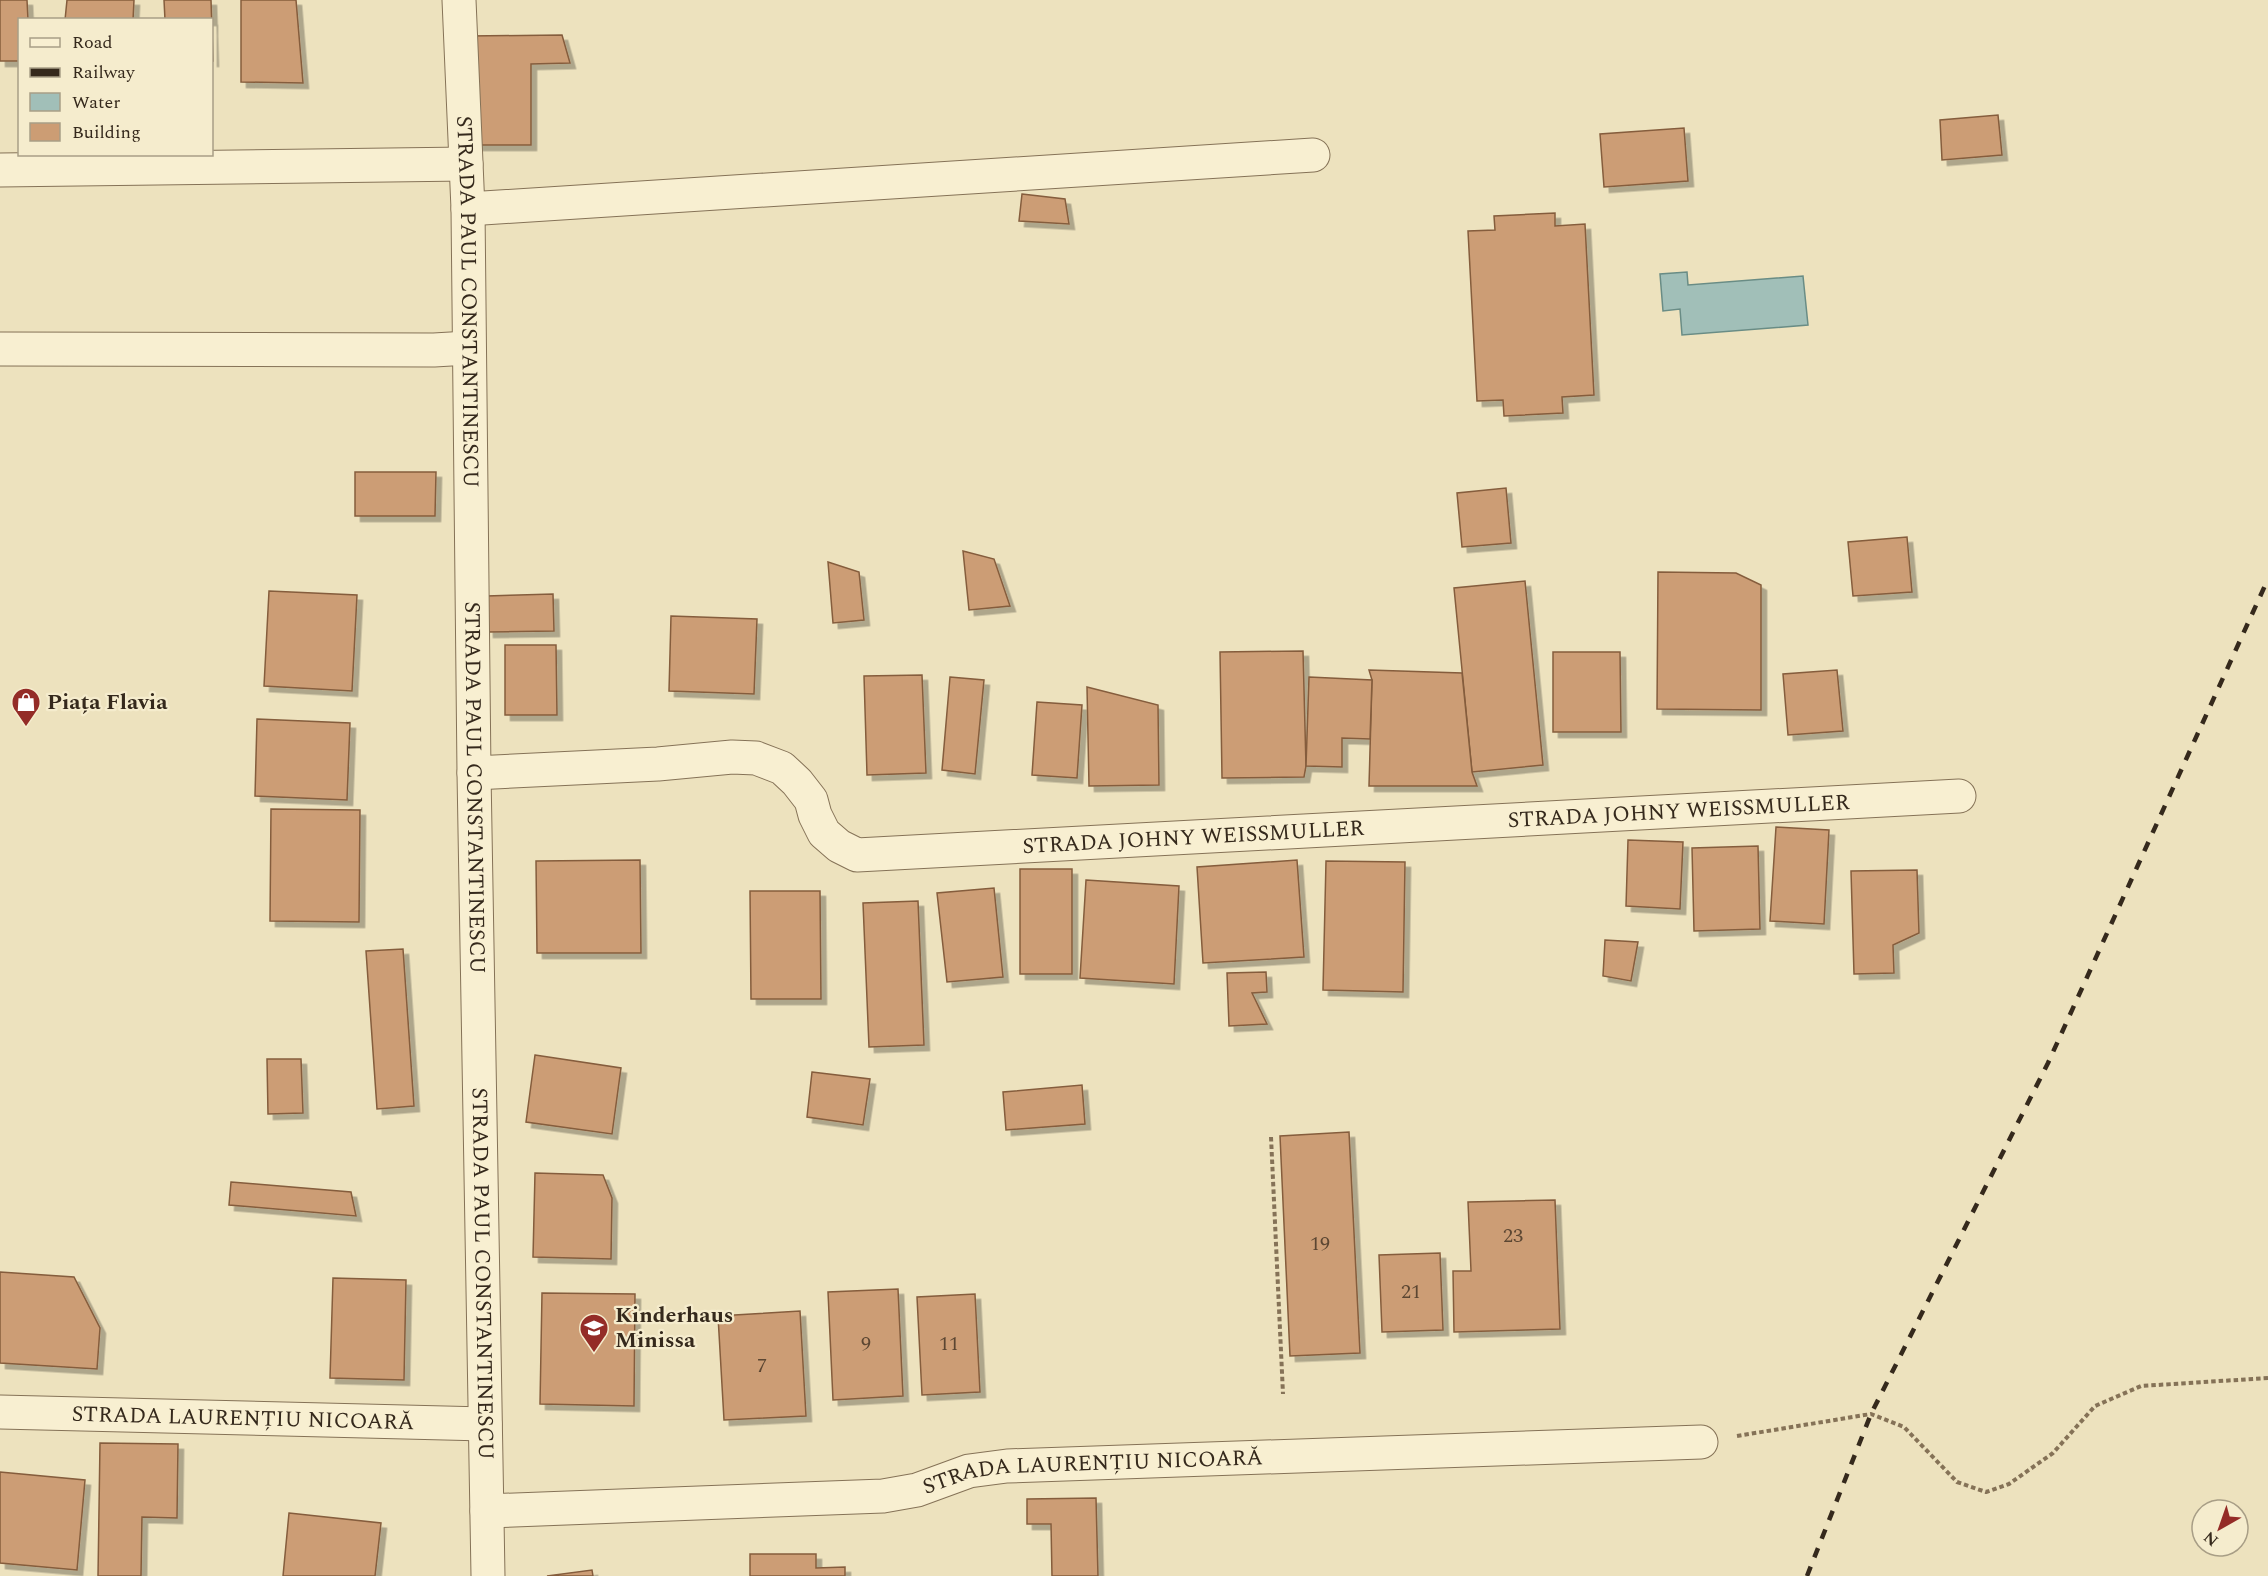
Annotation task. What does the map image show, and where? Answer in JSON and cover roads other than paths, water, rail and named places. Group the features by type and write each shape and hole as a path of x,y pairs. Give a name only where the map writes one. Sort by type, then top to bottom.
{"street":[{"name":"STRADA PAUL CONSTANTINESCU","path":"459,0 468,209 474,773 488,1576"},
{"path":"468,209 1313,155"},
{"path":"0,170 466,164"},
{"path":"0,349 434,350 468,348"},
{"name":"STRADA JOHNY WEISSMULLER","path":"474,773 658,764 732,757 756,758 782,768 797,782 811,800 824,833 839,846 857,855 1959,796"},
{"name":"STRADA LAURENȚIU NICOARĂ","path":"0,1412 486,1424"},
{"name":"STRADA LAURENȚIU NICOARĂ","path":"487,1511 883,1496 917,1491 969,1471 1007,1466 1701,1442"}],"water":[{"path":"1687,272 1688,285 1803,276 1808,325 1682,335 1680,309 1663,311 1660,274"}],"railway":[{"path":"1807,1576 1871,1414 2048,1063 2268,579"}],"place":[{"name":"Piața Flavia","path":"26,728"},
{"name":"Kinderhaus Minissa","path":"594,1354"}]}
